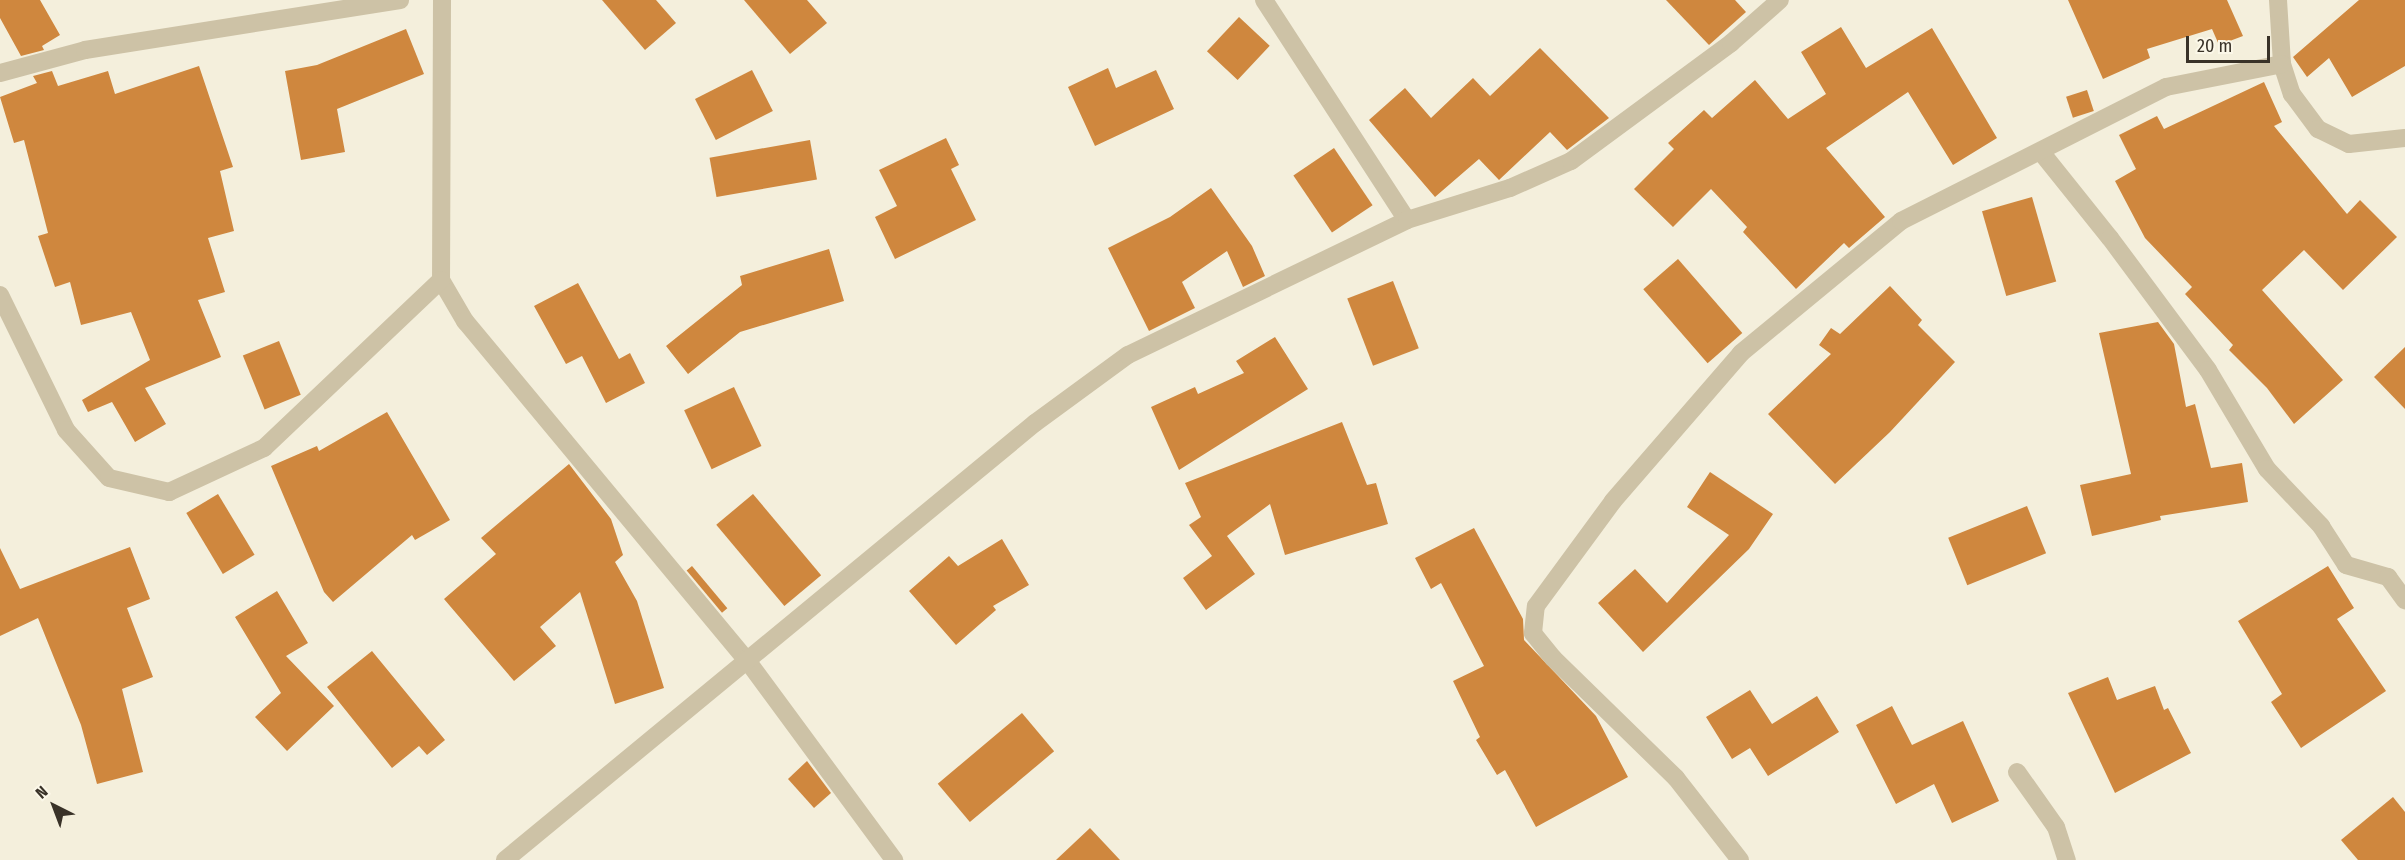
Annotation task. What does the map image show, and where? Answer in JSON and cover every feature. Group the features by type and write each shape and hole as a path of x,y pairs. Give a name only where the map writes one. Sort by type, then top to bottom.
{"street":[{"path":"0,73 97,48 400,0"},
{"path":"442,0 441,280 465,321 746,660 894,860"},
{"path":"1264,0 1407,220"},
{"path":"505,860 1035,423 1128,355 1407,220 1510,188 1571,161 1731,43 1780,0"},
{"path":"2278,0 2282,64 2292,94 2318,129 2349,144 2405,138"},
{"path":"1740,860 1676,778 1553,658 1533,633 1536,606 1613,501 1741,353 1901,221 2166,87 2282,64"},
{"path":"2041,152 2110,238 2208,370 2267,470 2321,526 2346,565 2388,577 2405,600"},
{"path":"0,295 66,430 109,478 169,492 264,448 441,280"},
{"path":"2018,772 2055,827 2067,860"}],"building":[{"path":"0,0 40,0 60,35 42,46 44,50 21,56 0,18"},
{"path":"602,0 656,0 676,23 645,50"},
{"path":"744,0 807,0 827,23 790,54"},
{"path":"1666,0 1735,0 1746,12 1709,45"},
{"path":"2068,0 2227,0 2243,36 2219,45 2212,29 2147,49 2150,58 2103,79"},
{"path":"2359,0 2405,0 2405,66 2352,97 2329,58 2307,77 2293,57"},
{"path":"1239,17 1270,46 1238,80 1207,51"},
{"path":"1841,27 1866,68 1932,28 1997,138 1953,165 1908,92 1826,148 1885,217 1849,248 1844,243 1796,289 1743,232 1747,227 1711,189 1673,227 1634,189 1674,149 1668,143 1704,110 1712,118 1755,80 1788,119 1826,94 1801,52"},
{"path":"406,29 424,74 337,109 345,152 301,160 285,71 317,65"},
{"path":"1540,48 1609,118 1567,150 1550,132 1499,180 1479,159 1435,197 1369,120 1405,88 1431,118 1473,78 1490,96"},
{"path":"199,66 233,167 220,171 234,231 208,238 225,292 198,300 221,357 145,388 166,424 135,442 112,402 88,412 82,400 150,360 131,312 81,325 70,282 55,287 38,236 48,233 24,140 14,143 0,97 37,83 33,76 52,71 58,86 108,71 115,94"},
{"path":"1108,68 1116,88 1156,70 1174,109 1095,146 1068,87"},
{"path":"752,70 773,111 716,140 695,99"},
{"path":"2264,82 2282,122 2274,126 2347,214 2360,200 2397,237 2343,290 2304,250 2262,290 2343,380 2294,424 2267,388 2229,350 2233,345 2185,294 2192,287 2145,238 2115,181 2136,169 2119,135 2157,116 2164,129"},
{"path":"2087,90 2094,111 2073,118 2066,97"},
{"path":"946,138 959,165 951,169 976,220 895,259 875,217 897,206 879,170"},
{"path":"810,140 817,179 716,197 710,158"},
{"path":"1334,148 1373,205 1332,233 1293,175"},
{"path":"1211,188 1252,246 1265,276 1243,287 1227,251 1182,282 1195,308 1149,331 1108,248 1170,217"},
{"path":"2032,197 2056,282 2006,296 1982,211"},
{"path":"829,249 844,301 740,332 688,374 666,346 742,285 740,276"},
{"path":"1678,259 1742,333 1708,363 1643,289"},
{"path":"1393,281 1419,348 1373,366 1347,299"},
{"path":"578,283 619,359 630,353 645,383 606,403 582,356 566,364 534,306"},
{"path":"1890,286 1922,320 1918,325 1955,362 1890,432 1835,484 1768,414 1831,354 1819,345 1831,328 1840,334"},
{"path":"2158,322 2174,344 2186,407 2195,404 2211,468 2242,463 2248,502 2160,516 2161,520 2092,536 2080,485 2131,474 2099,333"},
{"path":"1275,337 1308,389 1179,470 1151,407 1195,387 1198,394 1244,373 1236,361"},
{"path":"279,341 301,395 265,409 243,356"},
{"path":"2405,347 2405,409 2374,377"},
{"path":"734,387 761,446 712,469 684,410"},
{"path":"387,412 450,520 415,540 412,535 333,602 324,592 271,466 317,446 319,451"},
{"path":"1342,422 1367,485 1376,483 1388,524 1285,555 1270,504 1227,536 1255,574 1206,610 1183,578 1212,556 1189,525 1201,517 1185,483"},
{"path":"569,464 611,519 623,555 615,562 637,601 664,688 615,704 580,592 540,627 556,646 514,681 444,599 496,554 481,538"},
{"path":"1710,472 1773,514 1749,549 1643,652 1598,603 1635,569 1667,603 1729,535 1687,507"},
{"path":"218,494 255,555 223,574 186,513"},
{"path":"753,494 821,575 784,606 716,525"},
{"path":"2027,506 2046,553 1967,585 1948,538"},
{"path":"1474,528 1523,619 1524,640 1596,716 1628,777 1536,827 1505,770 1497,775 1476,740 1480,737 1453,681 1484,666 1441,583 1431,589 1415,558"},
{"path":"1002,539 1029,585 993,606 996,610 956,645 909,591 949,556 958,566"},
{"path":"130,547 150,599 127,608 153,677 122,689 143,772 97,784 81,725 38,618 0,636 0,548 20,589"},
{"path":"692,566 727,608 722,613 687,570"},
{"path":"2328,566 2354,608 2337,619 2386,691 2301,748 2271,702 2282,694 2238,621"},
{"path":"277,591 308,643 286,656 334,706 287,751 255,717 281,693 235,617"},
{"path":"372,651 445,740 427,755 419,746 392,768 327,687"},
{"path":"2108,677 2117,700 2155,686 2164,710 2168,708 2191,753 2115,793 2068,693"},
{"path":"1750,690 1772,724 1817,696 1839,732 1768,776 1750,748 1732,759 1706,717"},
{"path":"1892,706 1912,745 1963,721 1999,801 1952,823 1934,784 1896,804 1856,725"},
{"path":"1022,713 1054,751 970,822 938,784"},
{"path":"807,761 831,793 814,808 788,779"},
{"path":"2393,797 2405,812 2405,860 2358,860 2341,840"},
{"path":"1090,828 1120,860 1056,860"}]}
